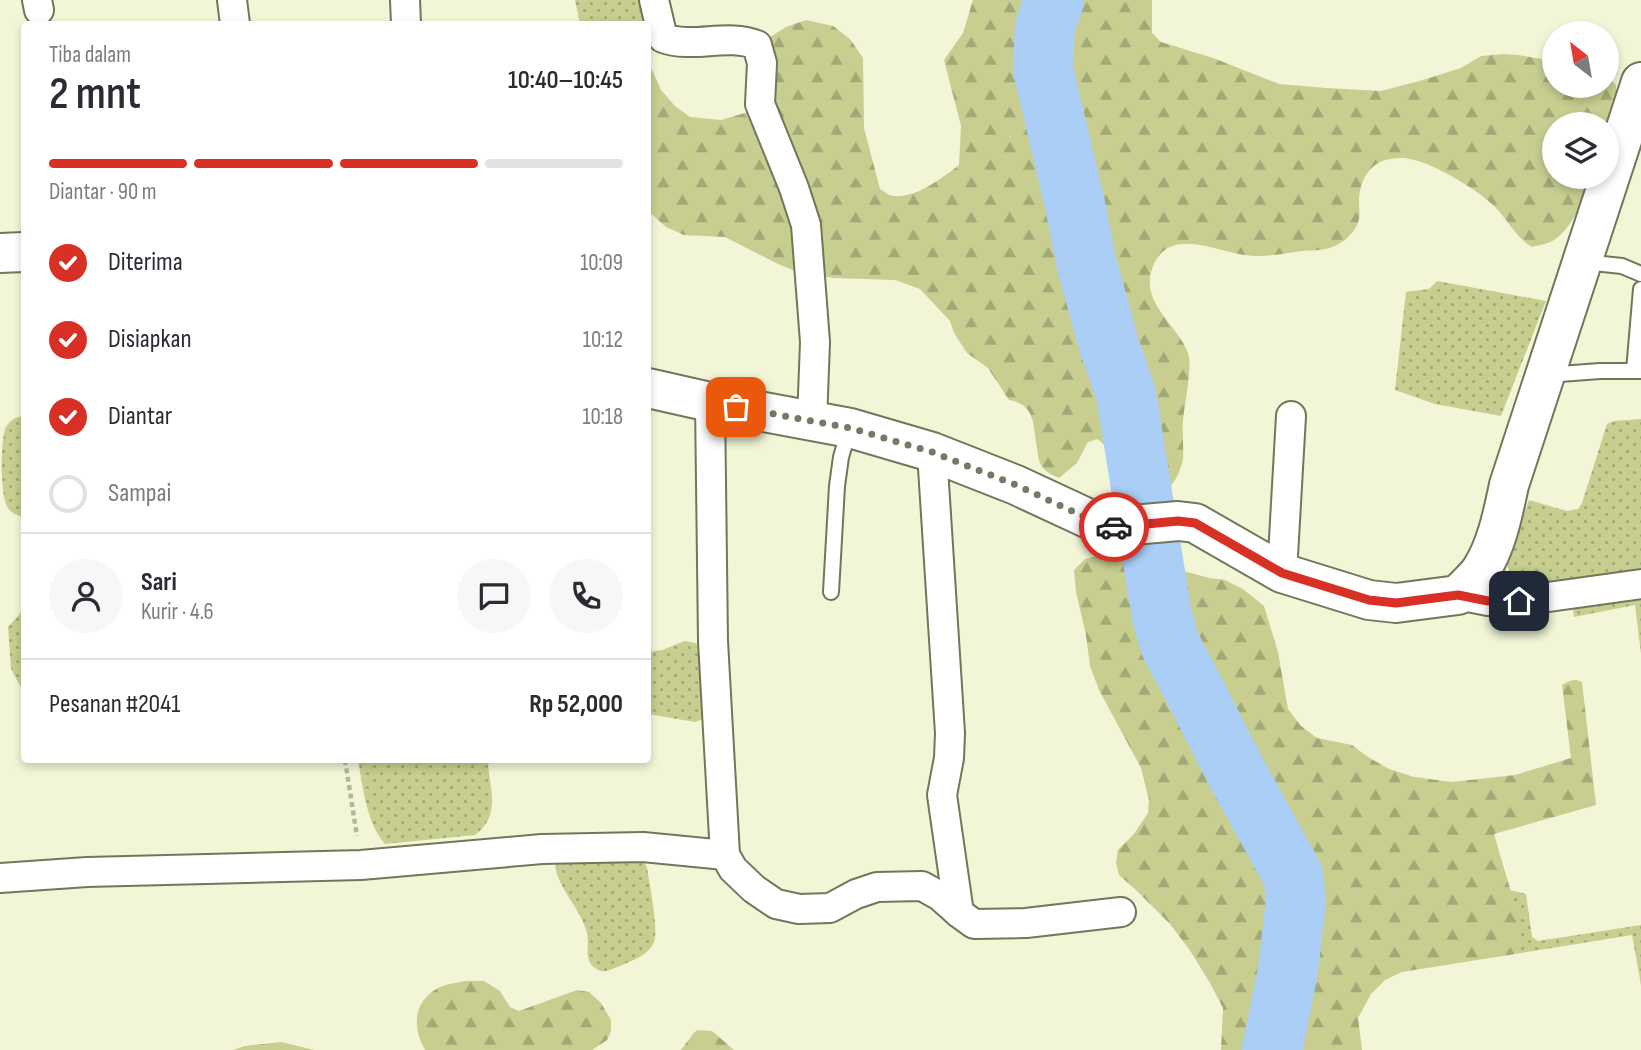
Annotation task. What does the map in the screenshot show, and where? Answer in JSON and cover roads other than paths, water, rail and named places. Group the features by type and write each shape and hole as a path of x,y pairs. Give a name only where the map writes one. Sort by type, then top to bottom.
{"street":[{"path":"232,0 235,21"},
{"path":"405,0 406,21"},
{"path":"654,0 663,38 694,42 746,40 757,45 762,63 760,104 806,225 815,342 812,421"},
{"path":"1458,595 1481,570 1501,522 1509,485 1641,82"},
{"path":"0,253 21,252"},
{"path":"651,389 850,428 932,452 1111,527 1178,521 1195,523 1282,573 1369,600 1396,603 1458,595 1488,601 1519,601 1641,584"},
{"path":"710,402 713,641 725,855 733,869 754,889 776,904 799,909 830,908 856,894 877,887 922,886 940,896 974,924 1026,923 1121,912"},
{"path":"1282,573 1291,416"},
{"path":"932,452 950,733 949,758 942,795 959,913"},
{"path":"0,878 87,872 361,865 542,849 643,847 725,855"}],"lane":[{"path":"1583,262 1622,266 1641,274"},
{"path":"1545,375 1637,371 1641,289"},
{"path":"831,592 837,486 841,457 850,428"}],"waterway":[{"path":"1054,0 1045,27 1043,69 1086,261 1109,345 1126,394 1162,616 1170,644 1293,875 1296,901 1288,970 1272,1050"}]}
